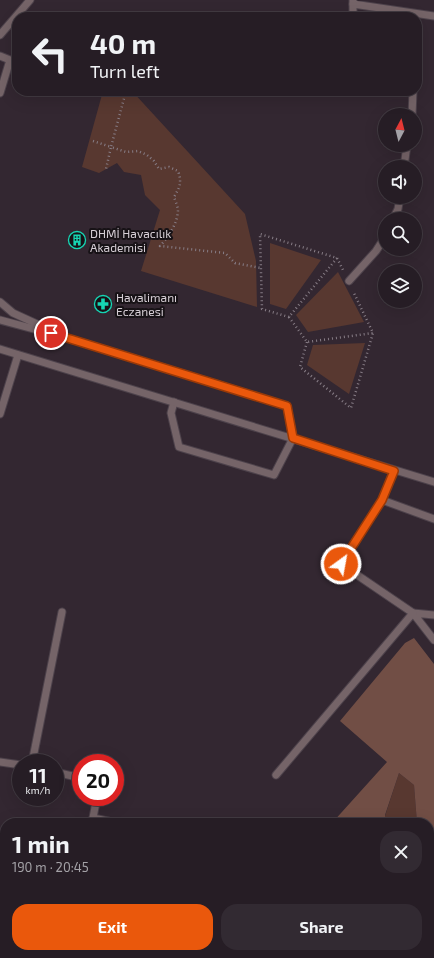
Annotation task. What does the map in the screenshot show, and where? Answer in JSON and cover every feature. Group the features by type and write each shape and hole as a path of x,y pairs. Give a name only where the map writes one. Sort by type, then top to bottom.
{"lane":[{"path":"20,12 30,0"},
{"path":"353,2 411,12"},
{"path":"422,14 434,16"},
{"path":"0,35 12,21"},
{"path":"0,56 10,60 0,93"},
{"path":"412,108 413,96"},
{"path":"348,281 378,248"},
{"path":"0,302 13,313 64,336"},
{"path":"0,320 64,336 287,406 293,438 274,475 179,447 171,413 174,402"},
{"path":"0,349 293,438 394,471 434,482"},
{"path":"0,414 18,355"},
{"path":"394,471 382,500 341,564 413,613 434,640"},
{"path":"382,500 434,519"},
{"path":"34,754 62,612"},
{"path":"413,613 434,615"},
{"path":"276,775 413,613"},
{"path":"0,762 12,764"},
{"path":"93,818 95,806"}],"path":[{"path":"106,169 125,96"},
{"path":"94,141 126,152 138,151 147,155 154,161 159,169 169,167 178,171 181,180 179,189 174,197 178,208 175,222 169,236 160,246 224,253 235,263 261,268"},
{"path":"260,234 338,258 373,333 351,408 300,367 307,342 289,317 262,308 260,234"},
{"path":"289,317 338,258"},
{"path":"307,342 373,333"}],"shaded area":[{"path":"102,96 137,96 245,214 256,261 257,307 141,271 160,210 145,195 141,175 124,172 117,163 99,173 82,167"},
{"path":"270,243 321,260 286,309 270,304"},
{"path":"338,272 364,322 308,332 296,315"},
{"path":"365,343 349,394 307,365 313,345"},
{"path":"414,638 434,664 434,818 417,818 414,785 399,773 385,818 337,818 387,762 340,721 405,643"},
{"path":"399,773 414,785 417,818 385,818"}],"place":[{"name":"DHMİ Havacılık Akademisi","path":"77,240"},
{"name":"Havalimanı Eczanesi","path":"103,304"}],"route":[{"path":"51,333 287,406 293,438 394,471 382,500 341,564"}]}
